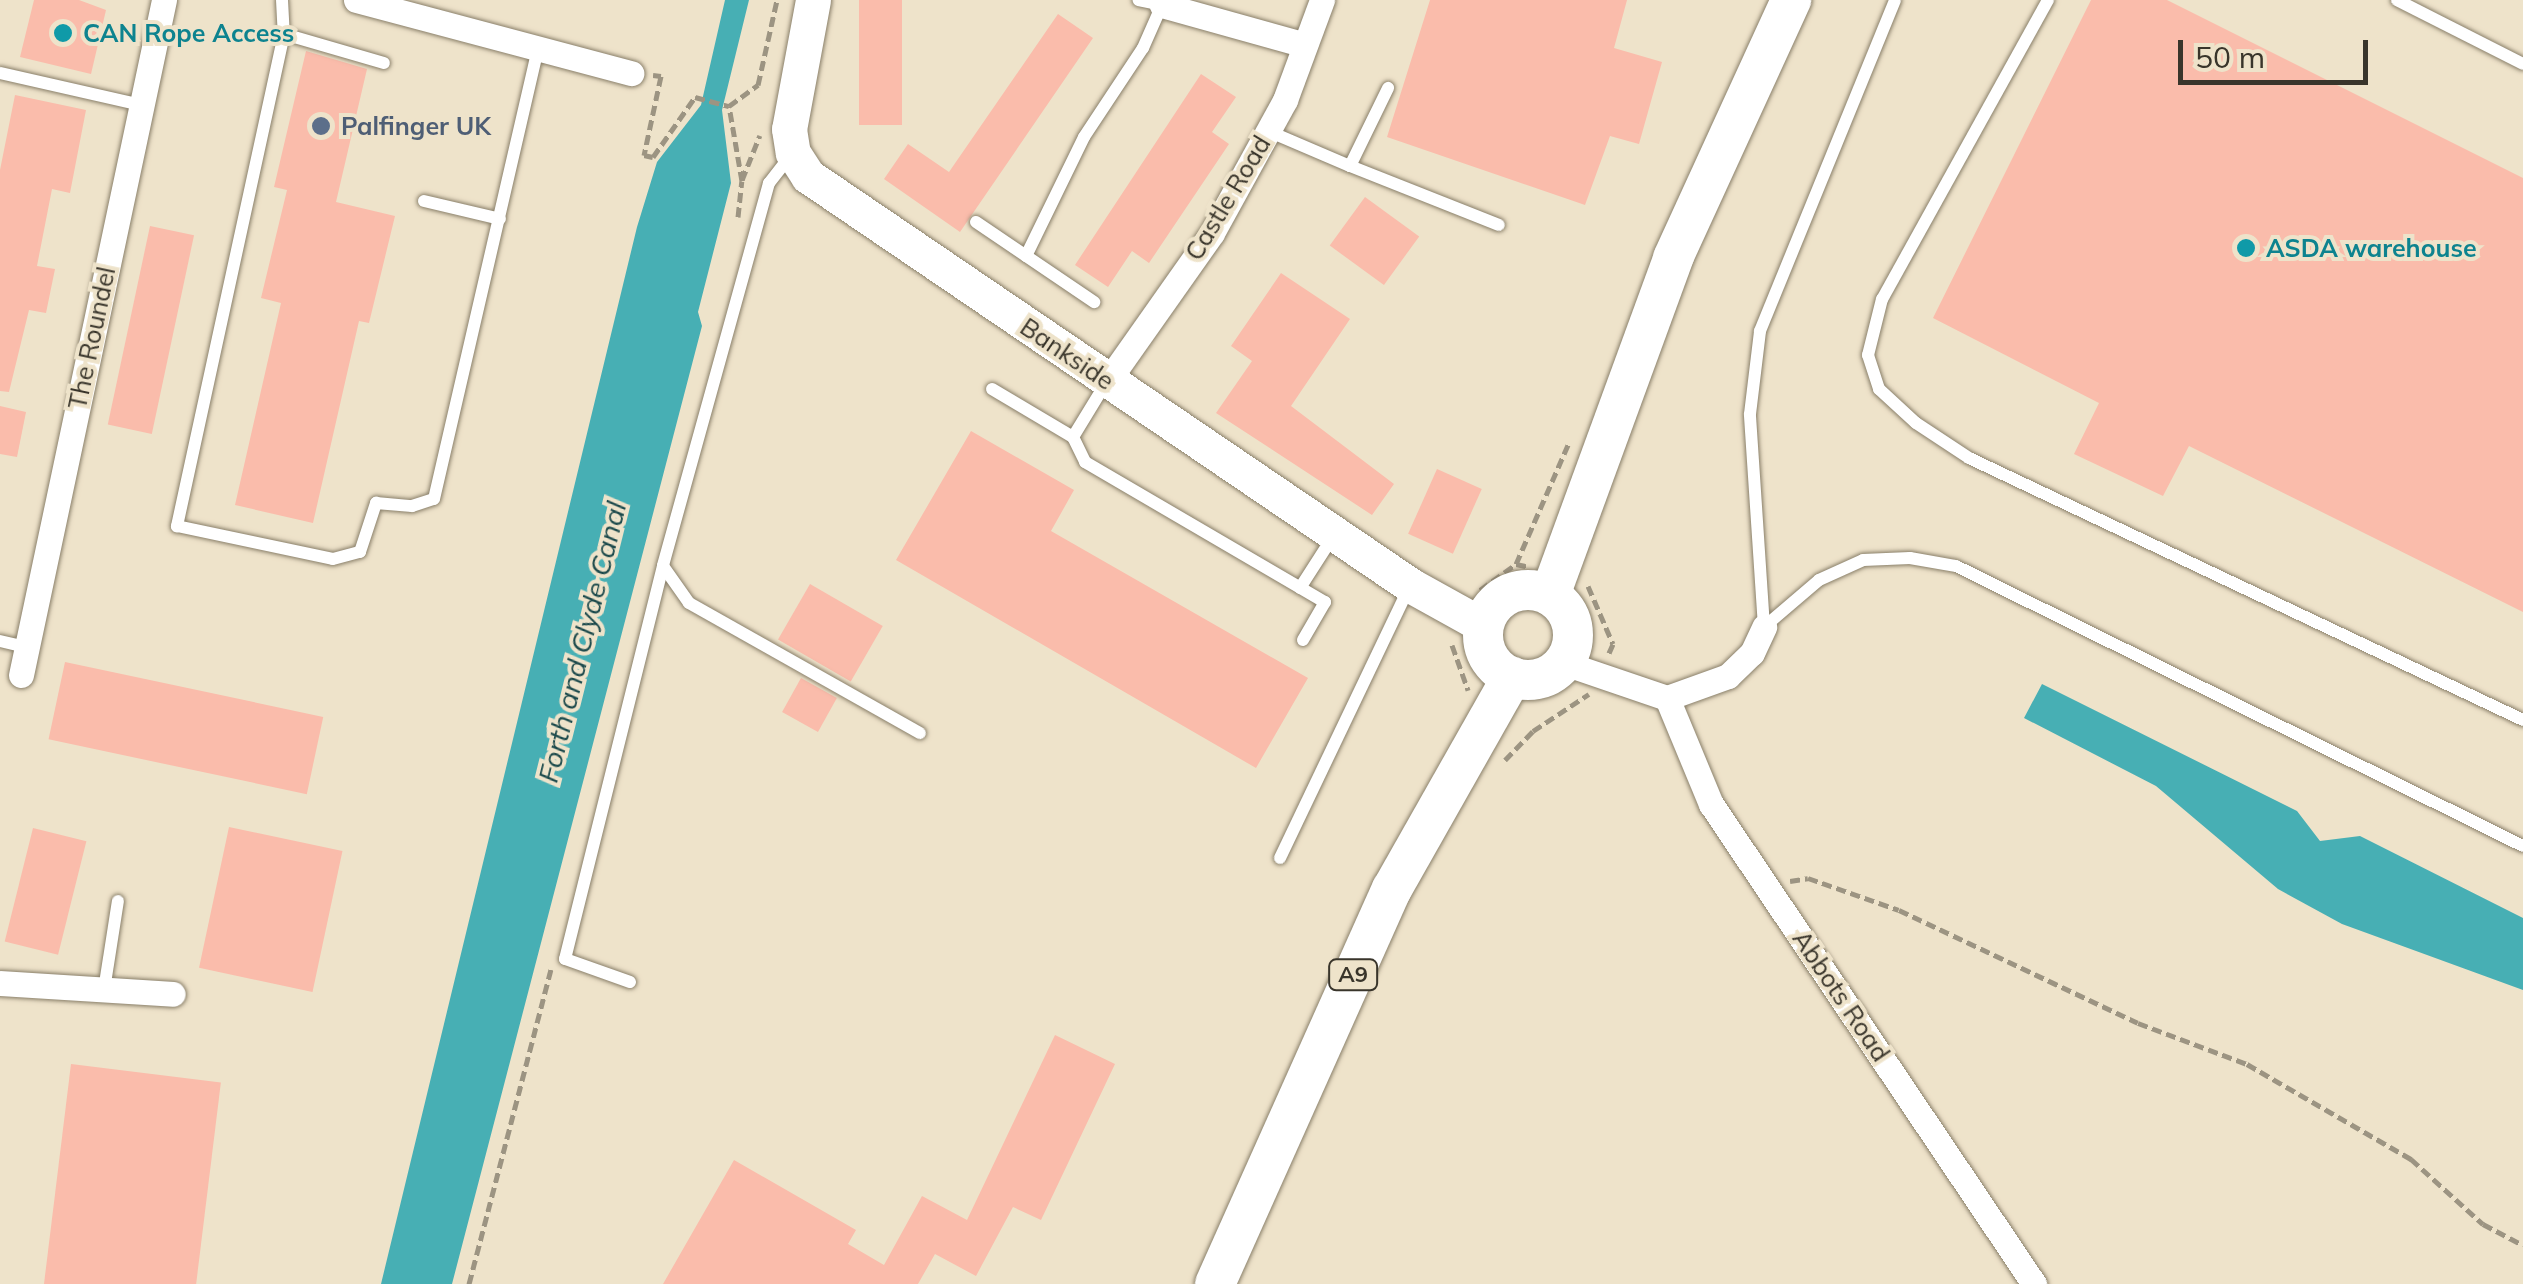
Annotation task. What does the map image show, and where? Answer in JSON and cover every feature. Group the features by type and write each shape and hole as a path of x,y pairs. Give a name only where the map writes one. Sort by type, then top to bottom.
{"main road":[{"path":"1554,585 1502,598 1484,626 1489,657 1512,677 1538,679 1581,668 1570,618 1554,585 1674,258 1791,0"},
{"name":"A9","path":"1215,1284 1392,889 1512,677"}],"street":[{"name":"The Roundel","path":"21,675 164,0"},
{"path":"356,0 396,5 630,73"},
{"path":"793,153 790,101 813,0"},
{"name":"Castle Road","path":"1107,382 1212,233 1268,131 1322,0"},
{"path":"1155,2 1306,45"},
{"name":"Bankside","path":"793,153 808,176 1107,382 1410,585 1484,626"},
{"path":"1581,668 1667,698 1728,676 1752,653 1764,626"},
{"name":"Abbots Road","path":"1667,698 1711,804 2034,1284"},
{"path":"0,983 173,994"}],"lane":[{"path":"282,0 284,34 177,526 333,559 360,552 376,503 412,506 434,499 538,49"},
{"path":"1764,626 1750,414 1760,331 1895,0"},
{"path":"2048,0 1882,299 1868,355 1880,390 1916,424 1970,458 2523,720"},
{"path":"2397,0 2523,64"},
{"path":"1026,256 1084,137 1143,48 1155,2"},
{"path":"284,34 384,63"},
{"path":"0,74 141,106"},
{"path":"1350,166 1388,88"},
{"path":"1268,131 1499,225"},
{"path":"630,982 565,958 662,566 768,184 793,153"},
{"path":"424,201 500,219"},
{"path":"976,222 1094,302"},
{"path":"1074,436 1107,382"},
{"path":"992,388 1074,436 1085,462 1324,602 1303,640"},
{"path":"1300,588 1334,534"},
{"path":"1764,626 1819,580 1863,560 1910,558 1956,566 2523,846"},
{"path":"662,566 690,603 920,734"},
{"path":"1280,858 1410,585"},
{"path":"0,641 27,647"},
{"path":"104,990 118,901"},
{"path":"0,983 0,992"}],"path":[{"path":"630,73 661,76 644,155 652,157 695,97 729,106"},
{"path":"1497,770 1533,731 1586,701 1581,668 1613,644 1588,586 1554,585 1516,564"},
{"path":"1767,885 1808,878 1842,887 2138,1023 2246,1064 2411,1160 2484,1224 2523,1245"}],"water":[{"name":"Forth and Clyde Canal","path":"725,0 749,0 722,110 731,183 698,312 702,326 452,1284 381,1284 637,227 657,162 701,105"},
{"path":"2042,684 2297,811 2320,841 2360,836 2523,918 2523,990 2342,924 2278,889 2156,786 2024,718"}],"building":[{"name":"CAN Rope Access","path":"34,0 79,0 106,10 91,74 20,57"},
{"path":"859,0 902,0 902,125 859,125"},
{"path":"1430,0 1627,0 1614,48 1662,62 1639,144 1610,136 1585,205 1387,137"},
{"name":"ASDA warehouse","path":"2091,0 2167,0 2523,178 2523,612 2189,446 2163,496 2074,454 2099,403 1933,318"},
{"path":"1058,14 1093,38 960,232 884,179 908,144 949,172"},
{"path":"306,51 367,69 336,202 395,216 369,323 359,321 313,523 235,505 281,303 261,298 287,190 274,187"},
{"path":"1201,74 1236,97 1212,132 1229,144 1149,263 1132,251 1108,287 1075,265"},
{"path":"15,95 86,110 70,193 52,189 37,266 55,269 46,313 29,310 9,392 0,391 0,170"},
{"path":"1365,197 1419,236 1384,285 1330,246"},
{"path":"150,226 194,235 152,434 108,425"},
{"path":"1281,273 1350,319 1291,406 1394,484 1372,515 1216,413 1252,361 1231,346"},
{"path":"0,406 26,412 17,457 0,454"},
{"path":"971,431 1074,490 1051,531 1308,678 1256,768 896,560"},
{"path":"1437,469 1482,489 1453,554 1408,534"},
{"path":"810,584 883,626 851,681 778,639"},
{"path":"65,662 323,717 307,794 49,739"},
{"path":"801,678 837,698 818,732 782,712"},
{"path":"229,827 342,851 313,992 199,968"},
{"path":"33,828 86,841 58,955 5,942"},
{"path":"1055,1035 1115,1064 1041,1220 1013,1207 976,1276 935,1254 918,1284 663,1284 734,1160 856,1230 848,1244 884,1265 922,1196 967,1220"},
{"path":"71,1064 221,1082 196,1284 44,1284"}],"place":[{"name":"CAN Rope Access","path":"63,33"},
{"name":"Palfinger UK","path":"321,126"},
{"name":"ASDA warehouse","path":"2246,248"}]}
